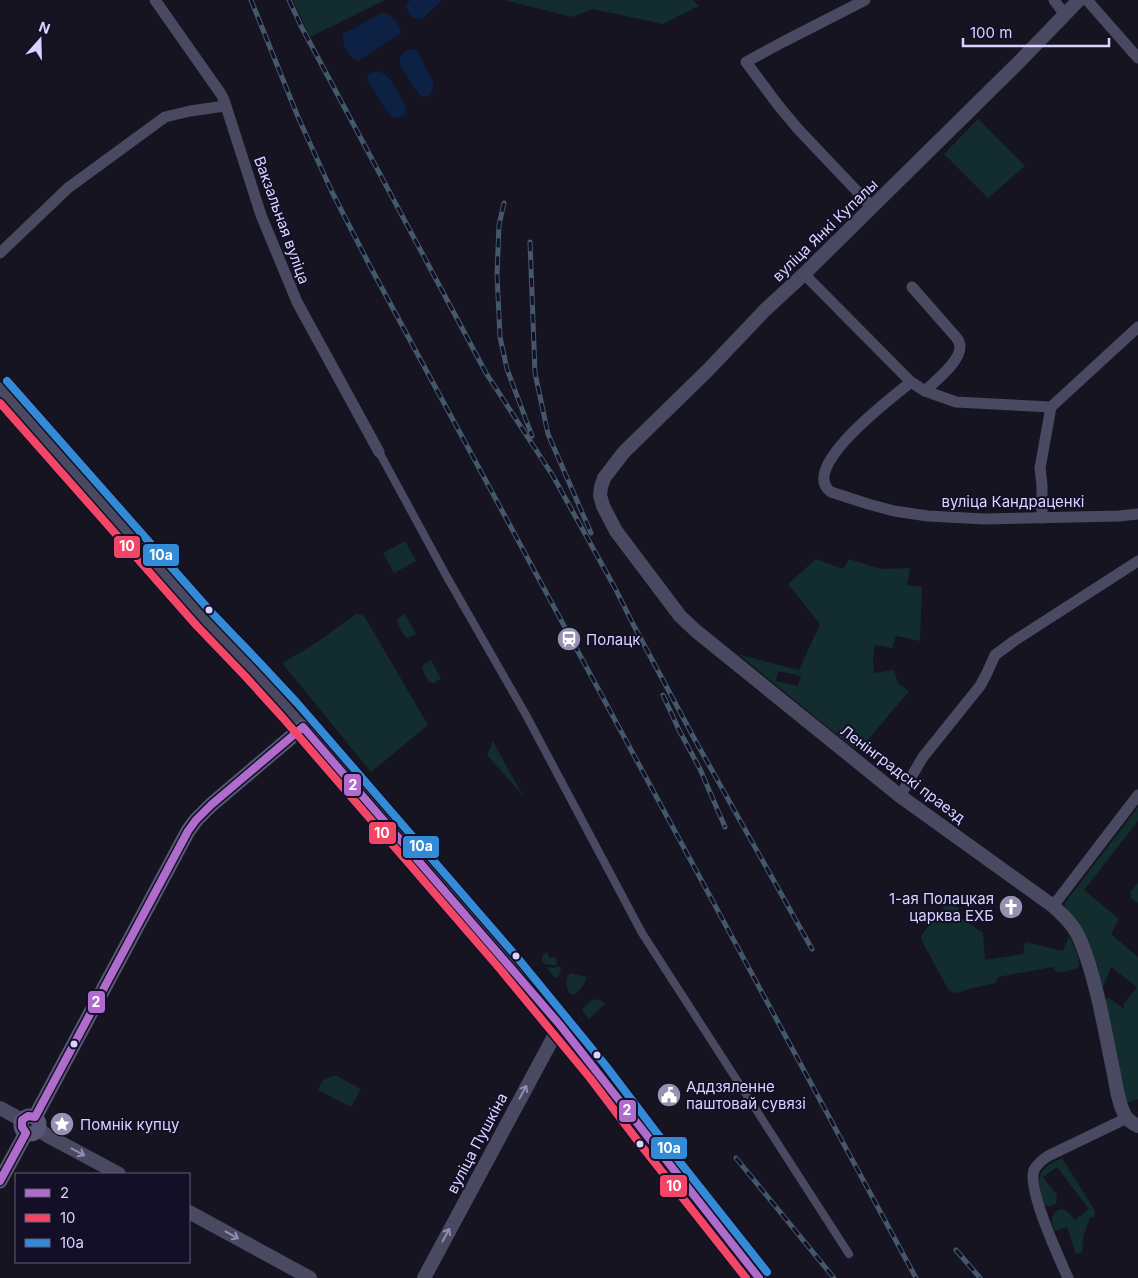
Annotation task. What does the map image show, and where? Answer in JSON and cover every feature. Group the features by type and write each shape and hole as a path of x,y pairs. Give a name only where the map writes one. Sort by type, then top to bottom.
{"main road":[{"path":"0,1181 188,831 211,805 303,727 560,1025 759,1278"}],"street":[{"name":"Вакзальная вуліца","path":"155,0 221,94 261,215 297,302 379,452"},
{"path":"865,0 746,62 798,129 872,207"},
{"path":"1054,0 1065,15"},
{"name":"вуліца Янкі Купалы","path":"600,488 608,473 624,452 1079,0"},
{"path":"1086,0 1138,58"},
{"path":"0,253 68,188 165,117 225,106"},
{"path":"804,274 911,382 925,391 956,402 1051,407"},
{"path":"912,287 956,336 960,348 952,364 925,391"},
{"path":"1042,518 1040,468 1051,407 1138,327"},
{"name":"вуліца Кандраценкі","path":"911,382 871,415 842,443 831,458 823,481 826,488 831,492 894,511 928,516 985,519 1138,514"},
{"path":"0,388 204,619 252,669 303,727"},
{"path":"379,452 526,715 642,933 849,1254"},
{"name":"Ленінградскі праезд","path":"600,488 603,506 616,530 680,616 696,631 900,796 1053,906 1070,922 1081,941 1091,974 1120,1104 1132,1122"},
{"path":"900,796 923,756 980,686 996,655 1014,641 1138,561"},
{"path":"1053,906 1138,795"},
{"name":"вуліца Пушкіна","path":"424,1278 560,1025"},
{"path":"0,1108 117,1173"},
{"path":"1068,1278 1036,1199 1034,1170 1039,1162 1048,1156 1132,1122"},
{"path":"190,1213 310,1278"}],"green space":[{"path":"293,0 385,0 310,37"},
{"path":"504,0 693,0 699,6 663,24 593,9 572,17"},
{"path":"978,119 1025,166 988,198 944,154"},
{"path":"405,541 416,561 394,573 383,553"},
{"path":"816,559 843,569 849,559 881,569 910,568 907,585 922,587 920,641 896,636 892,648 875,645 873,659 874,673 894,670 898,683 909,691 862,747 858,749 852,747 737,653 799,670 820,624 788,584","holes":["778,671 801,676 798,686 776,681"]},
{"path":"358,613 360,616 363,614 428,725 371,772 283,664"},
{"path":"405,614 416,634 408,638 405,637 397,622 398,618"},
{"path":"431,660 441,679 434,683 429,682 422,669 424,664"},
{"path":"493,741 508,769 524,797 487,755"},
{"path":"1138,807 1138,821 1084,890 1119,919 1111,934 1138,957 1138,1099 1130,1102 1125,1100 1103,999 1109,998 1123,1008 1125,1007 1123,1005 1137,987 1111,967 1101,993 1064,907 1065,903"},
{"path":"1138,883 1138,903 1131,898 1130,892"},
{"path":"949,905 959,908 955,914 983,933 985,960 1023,954 1025,942 1063,951 1069,936 1077,954 1079,966 1065,971 1056,972 1053,967 998,977 996,983 958,993 952,992 948,989 921,936 944,907"},
{"path":"547,952 549,957 557,958 556,965 546,965 542,961 542,956"},
{"path":"557,966 561,967 561,969 558,977 555,978 547,968 555,968"},
{"path":"570,973 587,977 582,987 574,995 569,993 567,985 567,978"},
{"path":"596,999 605,1004 589,1019 582,1011"},
{"path":"335,1075 361,1089 351,1107 318,1090 322,1081"},
{"path":"1062,1158 1095,1211 1094,1217 1090,1217 1084,1234 1082,1252 1076,1254 1067,1227 1055,1231 1052,1217 1055,1212 1063,1210 1069,1213 1075,1220 1089,1209 1057,1167 1043,1177 1057,1195 1056,1203 1050,1206 1043,1204 1039,1181 1040,1175 1047,1166"}],"water":[{"path":"411,0 442,0 423,18 416,19 411,16 406,8"},
{"path":"384,12 395,20 401,33 358,61 344,46 343,34"},
{"path":"413,49 417,51 434,84 433,90 428,96 423,97 419,94 400,65 400,57 406,50"},
{"path":"377,71 387,76 401,97 406,112 400,117 394,118 389,114 367,80 369,74"}],"railway":[{"path":"251,0 298,117 332,192 370,266 916,1278"},
{"path":"289,0 301,26 486,373 553,476 615,588 695,740 812,949"},
{"path":"504,203 499,225 497,275 500,337 507,369 532,436"},
{"path":"530,242 535,373 548,434 591,533"},
{"path":"663,695 700,769 725,827"},
{"path":"736,1158 834,1278"},
{"path":"956,1250 980,1278"}],"transit line":[{"name":"10а","path":"7,381 211,612 298,704 516,956 606,1066 767,1272"},
{"name":"10","path":"0,403 197,626 283,718 500,969 590,1078 746,1278"},
{"name":"2","path":"0,1181 26,1133 22,1127 22,1120 28,1116 35,1117 188,831 211,805 303,727 560,1025 759,1278"}],"place":[{"name":"Полацк","path":"569,639"},
{"name":"1-ая Полацкая царква ЕХБ","path":"1011,907"},
{"name":"Аддзяленне паштовай сувязі","path":"669,1095"},
{"name":"Помнік купцу","path":"62,1124"}]}
